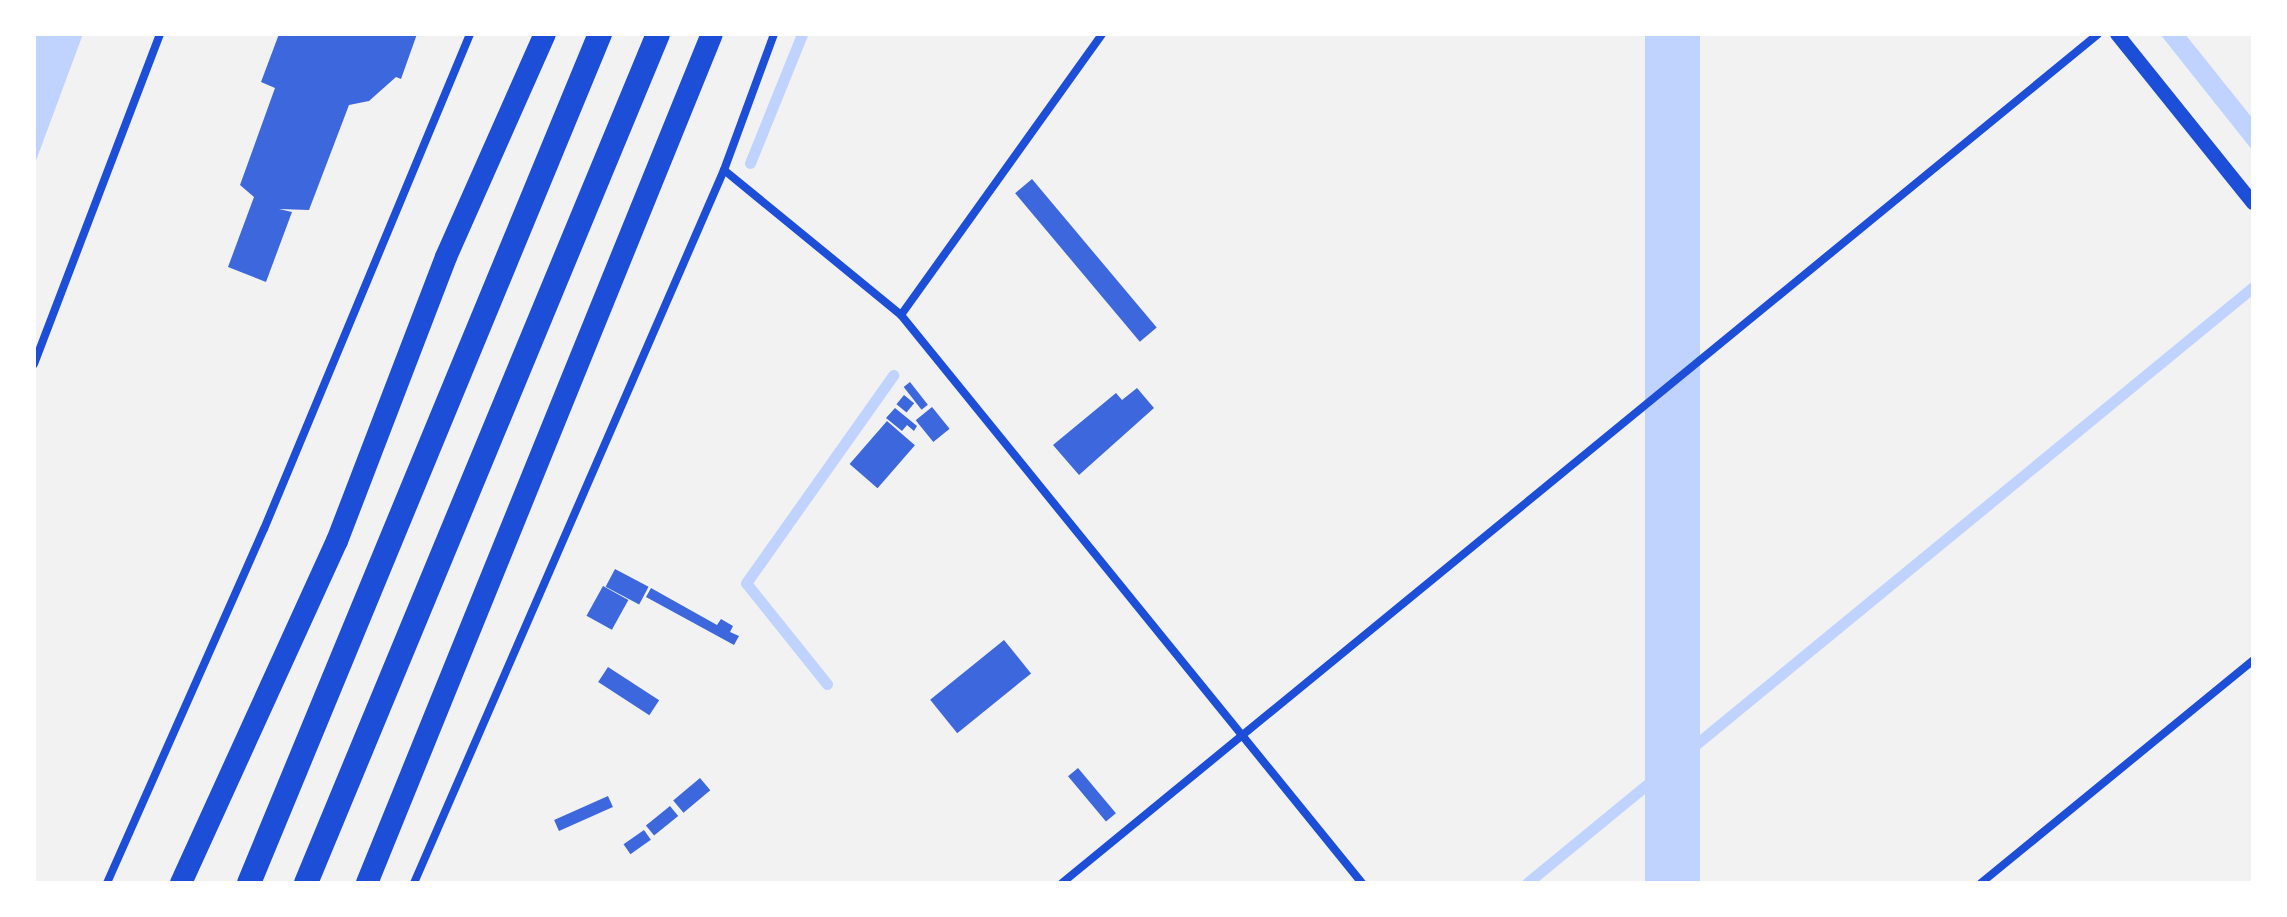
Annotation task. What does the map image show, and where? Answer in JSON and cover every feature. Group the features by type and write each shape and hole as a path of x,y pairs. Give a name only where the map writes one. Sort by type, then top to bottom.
{"highway":[{"path":"181,883 337,541 446,257 545,34"},
{"path":"249,883 600,34"},
{"path":"306,883 658,34"},
{"path":"367,883 712,34"}],"street":[{"path":"34,364 160,34"},
{"path":"107,883 264,529 470,34"},
{"path":"414,883 724,170 774,34"},
{"path":"901,315 1102,34"},
{"path":"1062,883 2098,34"},
{"path":"2117,34 2253,203"},
{"path":"724,170 901,315 1362,883"},
{"path":"1981,883 2253,660"}],"water":[{"path":"34,34 83,34 34,166"},
{"path":"1645,34 1700,34 1700,883 1645,883"},
{"path":"2160,34 2185,34 2253,119 2253,151"}],"building":[{"path":"279,34 417,34 401,79 396,77 369,101 349,105 309,210 279,209 292,212 266,282 228,267 254,197 240,185 275,88 261,82"},
{"path":"1032,179 1157,328 1140,342 1015,193"},
{"path":"910,382 928,405 922,410 904,387"},
{"path":"1137,388 1154,408 1079,475 1053,445 1116,393 1122,400"},
{"path":"904,395 914,403 907,413 896,404"},
{"path":"932,407 950,429 933,442 916,420"},
{"path":"895,408 917,426 914,431 907,425 902,431 886,418"},
{"path":"887,421 915,445 878,488 850,464"},
{"path":"615,569 649,587 639,604 606,587"},
{"path":"603,586 628,600 612,630 587,616"},
{"path":"651,588 717,625 721,619 733,626 730,632 739,636 734,645 646,597"},
{"path":"1004,640 1031,673 957,733 930,700"},
{"path":"608,667 659,700 649,715 598,682"},
{"path":"1078,768 1116,813 1106,822 1068,776"},
{"path":"700,778 710,790 683,813 673,800"},
{"path":"608,796 613,807 559,831 554,820"},
{"path":"670,806 678,816 654,836 646,826"},
{"path":"644,830 651,840 630,854 624,844"}],"waterway":[{"path":"750,163 802,34"},
{"path":"1527,883 2253,287"},
{"path":"827,684 746,583 893,375"}]}
